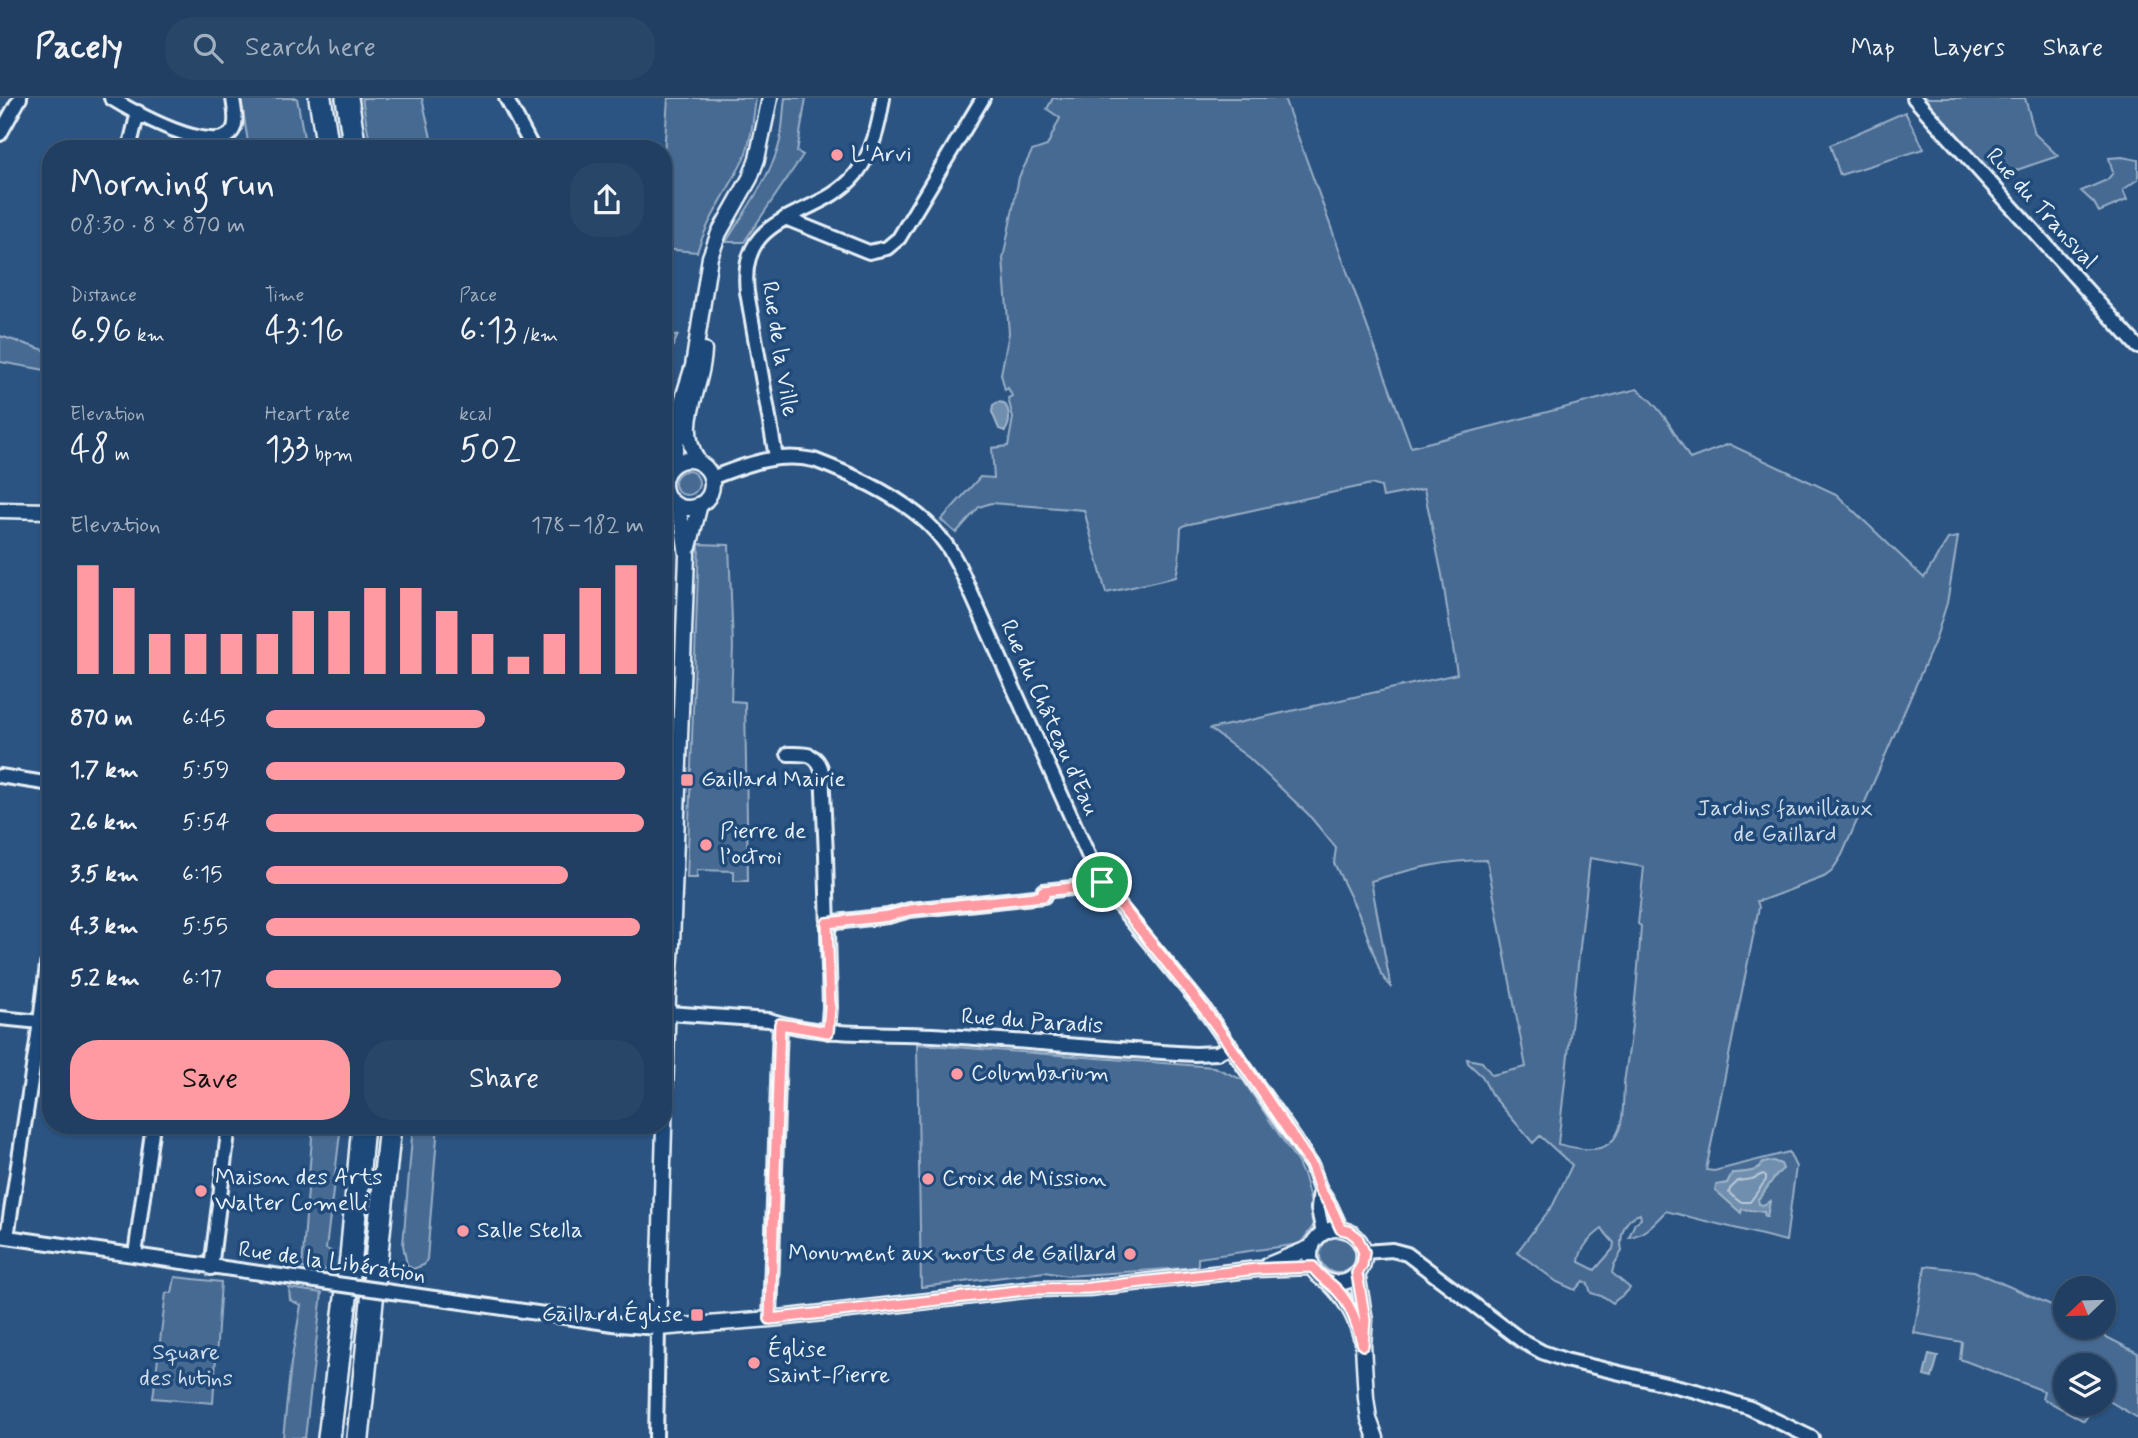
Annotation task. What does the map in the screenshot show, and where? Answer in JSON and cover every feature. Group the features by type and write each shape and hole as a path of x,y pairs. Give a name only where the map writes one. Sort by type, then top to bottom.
{"highway":[{"path":"320,98 327,140"},
{"path":"347,98 354,140"},
{"path":"330,1438 362,1134"},
{"path":"358,1438 389,1134"}],"street":[{"path":"0,134 20,98"},
{"path":"111,98 184,134 212,140"},
{"path":"219,140 229,136 236,123 233,98"},
{"path":"506,98 528,140"},
{"path":"672,463 679,411 692,373 714,244 750,178 757,159 770,98"},
{"name":"Rue de la Ville","path":"776,457 747,292 746,271 752,249 771,227 836,191 855,174 874,142 883,98"},
{"path":"785,218 869,252 887,248 899,238 983,98"},
{"name":"Rue du Transval","path":"1914,98 2138,347"},
{"path":"131,140 138,112"},
{"path":"687,555 700,504 709,494 710,478 699,463 690,443 688,425 703,364 706,290"},
{"name":"Rue du Château d'Eau","path":"710,478 776,457 801,458 826,465 911,509 941,538 966,582 1077,834 1102,882 1231,1046 1312,1166 1320,1190 1341,1229"},
{"path":"672,466 685,460 699,463"},
{"path":"672,502 681,520 687,555 672,927"},
{"path":"676,505 690,507 700,504"},
{"path":"0,510 42,511"},
{"path":"788,754 810,755 818,760 821,766 826,855 830,1007 828,1032"},
{"path":"0,776 42,783"},
{"path":"827,923 888,916 910,910 1044,896 1043,891 1102,882"},
{"path":"4,1236 42,1006"},
{"path":"672,1013 751,1018 780,1024 770,1319"},
{"path":"0,1018 40,1022"},
{"name":"Rue du Paradis","path":"780,1024 828,1032 931,1035 1195,1054 1217,1054 1231,1046"},
{"path":"135,1255 152,1134"},
{"path":"211,1268 228,1134"},
{"path":"656,1438 664,1134"},
{"name":"Rue du Château d'Eau","path":"1320,1190 1318,1209 1324,1233"},
{"path":"1327,1280 1341,1282 1350,1279 1362,1265 1364,1252 1357,1237 1349,1231 1332,1229 1324,1233 1312,1247 1311,1258 1319,1275 1327,1280 1351,1309 1363,1345"},
{"name":"Rue de la Libération","path":"4,1236 211,1268 658,1328"},
{"path":"1257,1269 1312,1247"},
{"path":"1364,1252 1392,1250 1407,1254 1522,1341 1542,1352 1565,1360 1704,1393 1750,1408 1808,1437"},
{"path":"658,1328 770,1319 1034,1289 1082,1289 1257,1269 1313,1267"},
{"path":"1357,1273 1365,1320 1363,1345 1366,1398 1370,1424 1376,1438"}],"green space":[{"path":"241,98 297,98 304,140 248,140"},
{"path":"362,98 422,98 431,138 369,140"},
{"path":"668,98 756,98 747,151 707,227 697,252 672,250 672,140 665,140"},
{"path":"785,98 806,98 797,152 803,155 744,242 726,242 771,166 781,136"},
{"name":"Jardins familliaux de Gaillard","path":"1053,98 1284,98 1411,447 1637,389 1661,412 1690,459 1729,444 1836,494 1924,578 1948,539 1958,537 1947,603 1935,641 1842,855 1831,872 1824,877 1757,901 1759,907 1706,1170 1714,1171 1789,1152 1796,1167 1786,1241 1666,1211 1645,1231 1629,1237 1635,1223 1641,1219 1640,1214 1630,1219 1624,1228 1622,1251 1612,1273 1630,1288 1613,1303 1591,1293 1588,1284 1583,1281 1575,1290 1557,1282 1517,1252 1553,1205 1572,1165 1540,1136 1533,1143 1491,1094 1482,1076 1468,1063 1467,1059 1482,1062 1492,1075 1526,1067 1487,860 1429,866 1371,881 1391,988 1381,974 1362,921 1334,863 1336,848 1308,814 1249,758 1210,729 1457,674 1442,575 1424,489 1383,497 1381,487 1371,484 1185,525 1181,528 1176,577 1106,593 1084,510 991,503 979,507 956,533 941,520 980,477 994,478 992,448 1008,446 1013,418 1008,398 1012,396 1008,388 1005,390 1001,374 1009,333 1003,259 1019,177 1032,151 1047,146 1060,118 1047,109","holes":["1590,858 1644,867 1638,924 1641,926 1637,982 1622,1120 1610,1143 1592,1149 1558,1144","1602,1229 1614,1243 1613,1249 1595,1270 1579,1262 1581,1252"]},
{"path":"1923,98 2025,98 2035,134 2058,156 1996,177"},
{"path":"1905,112 1924,149 1840,175 1830,145"},
{"path":"2109,158 2138,160 2138,179 2123,190 2127,200 2099,212 2081,191 2107,180 2113,173"},
{"path":"678,335 672,349 672,336"},
{"path":"0,336 42,349 42,369 0,362"},
{"path":"687,471 698,478 699,483 692,494 687,495 676,488 675,483 682,472"},
{"path":"699,544 729,545 733,646 731,701 745,702 748,881 734,881 734,871 697,870 697,878 687,878"},
{"path":"917,1044 1214,1067 1243,1080 1298,1163 1315,1218 1313,1226 1300,1244 1198,1258 1198,1267 1067,1276 1045,1272 921,1287"},
{"path":"312,1134 340,1134 326,1249 333,1252 330,1270 302,1268"},
{"path":"412,1134 437,1134 427,1259 424,1265 413,1269 407,1265 403,1245"},
{"path":"1338,1237 1351,1242 1356,1255 1351,1268 1338,1273 1325,1268 1320,1255 1325,1242"},
{"path":"1925,1266 1974,1271 2053,1306 2053,1339 2111,1339 2138,1353 2138,1418 2116,1405 2116,1353 2053,1353 2053,1404 2042,1398 2044,1391 1960,1359 1962,1342 1914,1333"},
{"name":"Square des hutins","path":"175,1277 221,1282 213,1403 153,1398 166,1293 172,1293"},
{"path":"289,1288 322,1293 305,1438 283,1438 291,1363 301,1305 290,1300"},
{"path":"2075,1416 2088,1416 2084,1421"}],"water":[{"path":"1004,403 1009,413 1005,431 999,429 992,412 993,405"},
{"path":"1773,1161 1781,1164 1783,1169 1758,1199 1759,1204 1763,1205 1770,1201 1767,1217 1764,1212 1742,1209 1741,1213 1715,1190 1716,1185 1727,1183 1732,1173 1753,1171 1763,1163"},
{"path":"1929,1354 1938,1356 1932,1378 1924,1376"}],"place":[{"name":"L'Arvi","path":"837,155"},
{"name":"Gaillard Mairie","path":"687,780"},
{"name":"Pierre de l’octroi","path":"706,845"},
{"name":"Columbarium","path":"957,1074"},
{"name":"Croix de Mission","path":"928,1179"},
{"name":"Maison des Arts Walter Comelli","path":"201,1191"},
{"name":"Salle Stella","path":"463,1231"},
{"name":"Monument aux morts de Gaillard","path":"1130,1254"},
{"name":"Gaillard Église","path":"697,1315"},
{"name":"Église Saint-Pierre","path":"754,1363"}],"route":[{"path":"1102,882 1231,1046 1312,1166 1320,1190 1341,1229 1357,1237 1361,1244 1363,1261 1357,1273 1365,1320 1363,1345 1348,1304 1313,1267 1257,1269 1205,1277 1089,1288 1034,1289 770,1319 780,1024 828,1032 830,1007 827,923 888,916 910,910 1044,896 1043,891 1102,882"}]}
